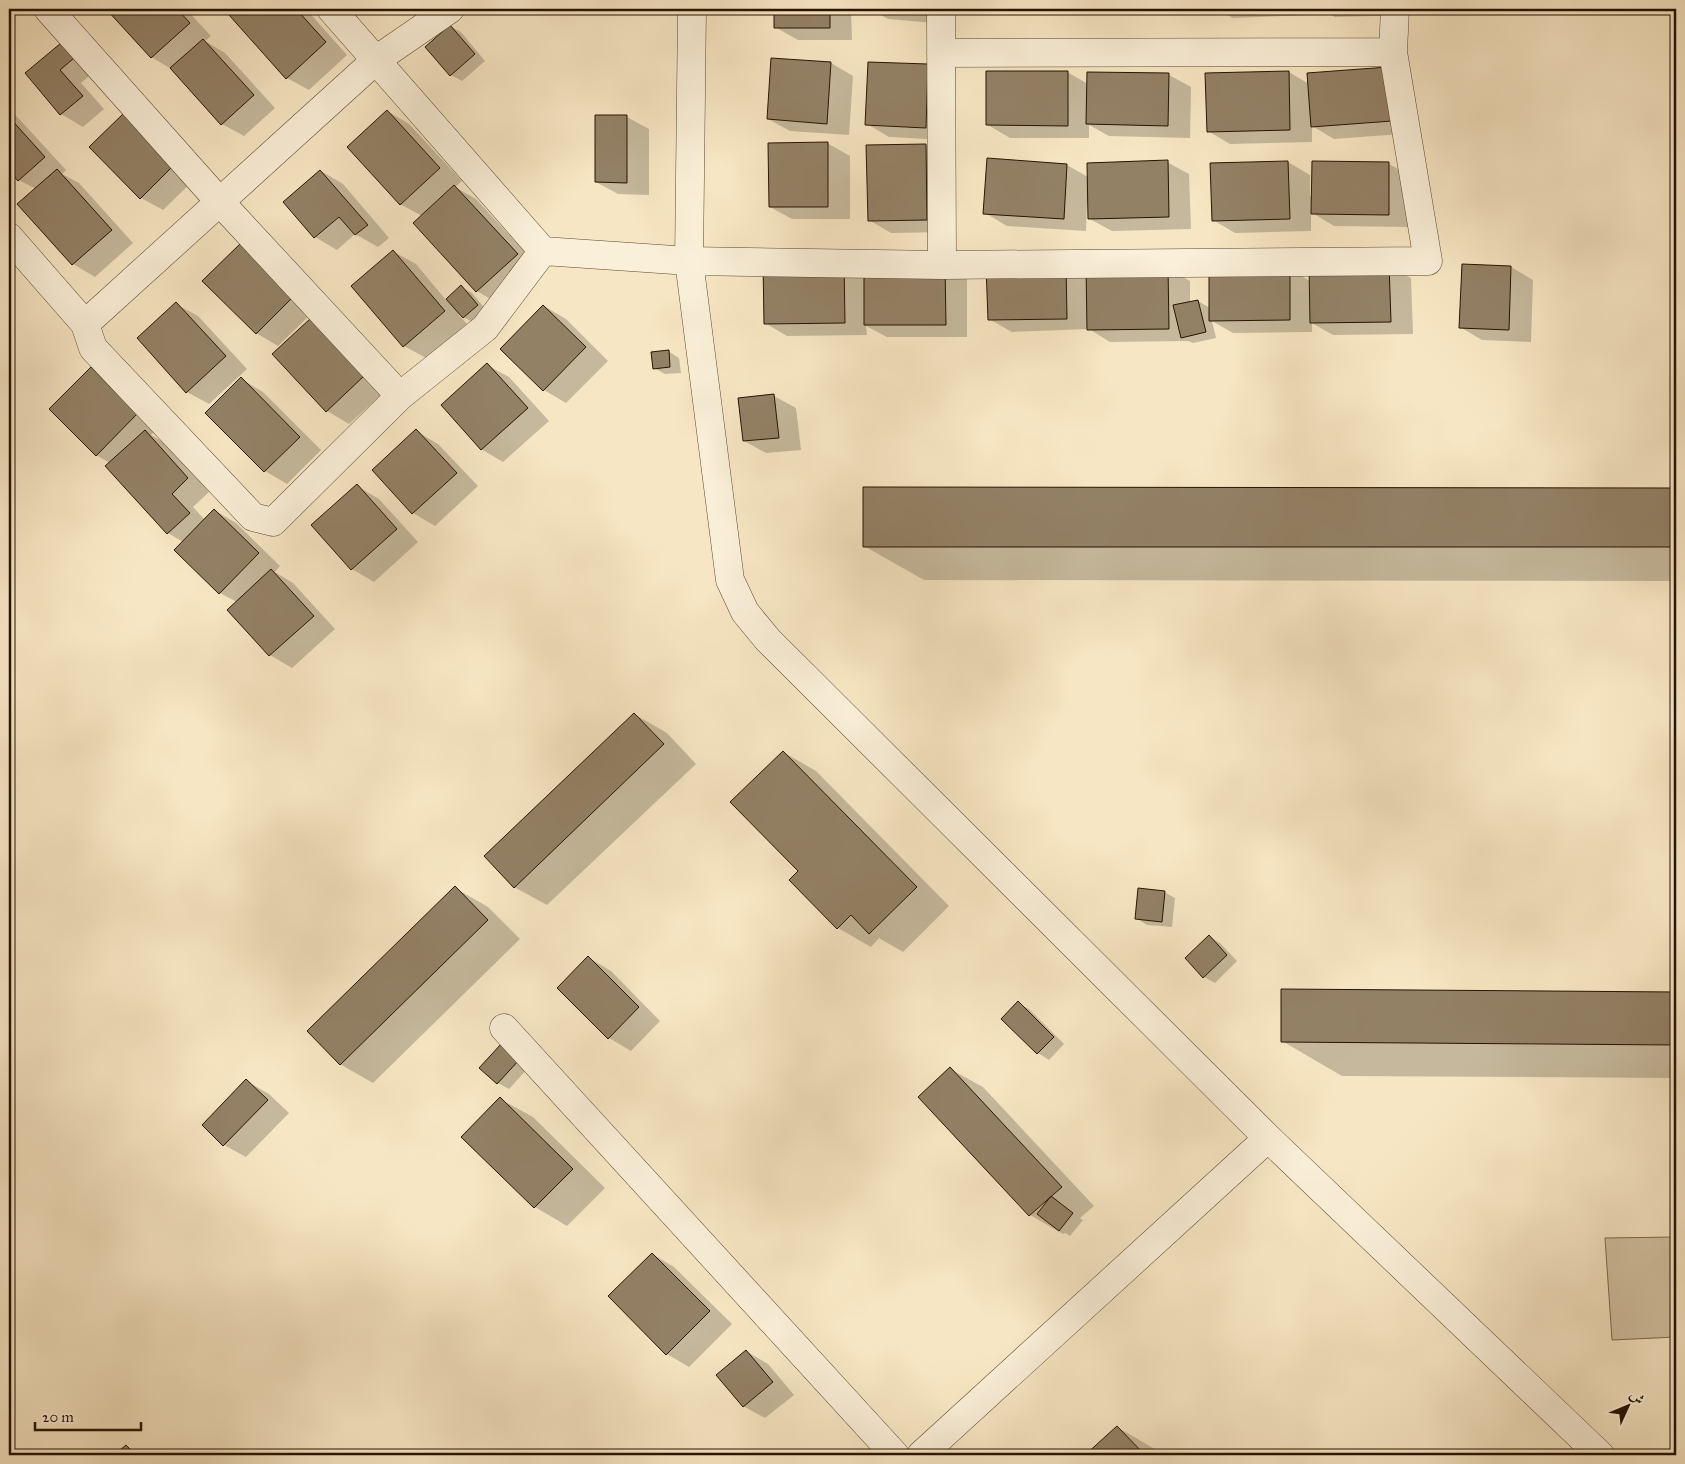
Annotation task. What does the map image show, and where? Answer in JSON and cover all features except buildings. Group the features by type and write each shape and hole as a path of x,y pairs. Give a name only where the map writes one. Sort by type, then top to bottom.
{"street":[{"path":"48,9 220,201 400,396"},
{"path":"331,9 543,251 689,261 942,265 1428,261 1393,52 1395,9"},
{"path":"85,324 376,60 450,9"},
{"path":"692,9 689,261 730,580 745,612 768,640 1268,1138 1600,1455"},
{"path":"941,9 942,265"},
{"path":"941,53 1393,52"},
{"path":"9,237 85,324 93,348 253,517 273,522 400,396 485,328 543,251"},
{"path":"504,1028 895,1455"},
{"path":"921,1455 1268,1138"}],"shaded area":[{"path":"1676,1237 1676,1337 1612,1340 1605,1238"}]}
